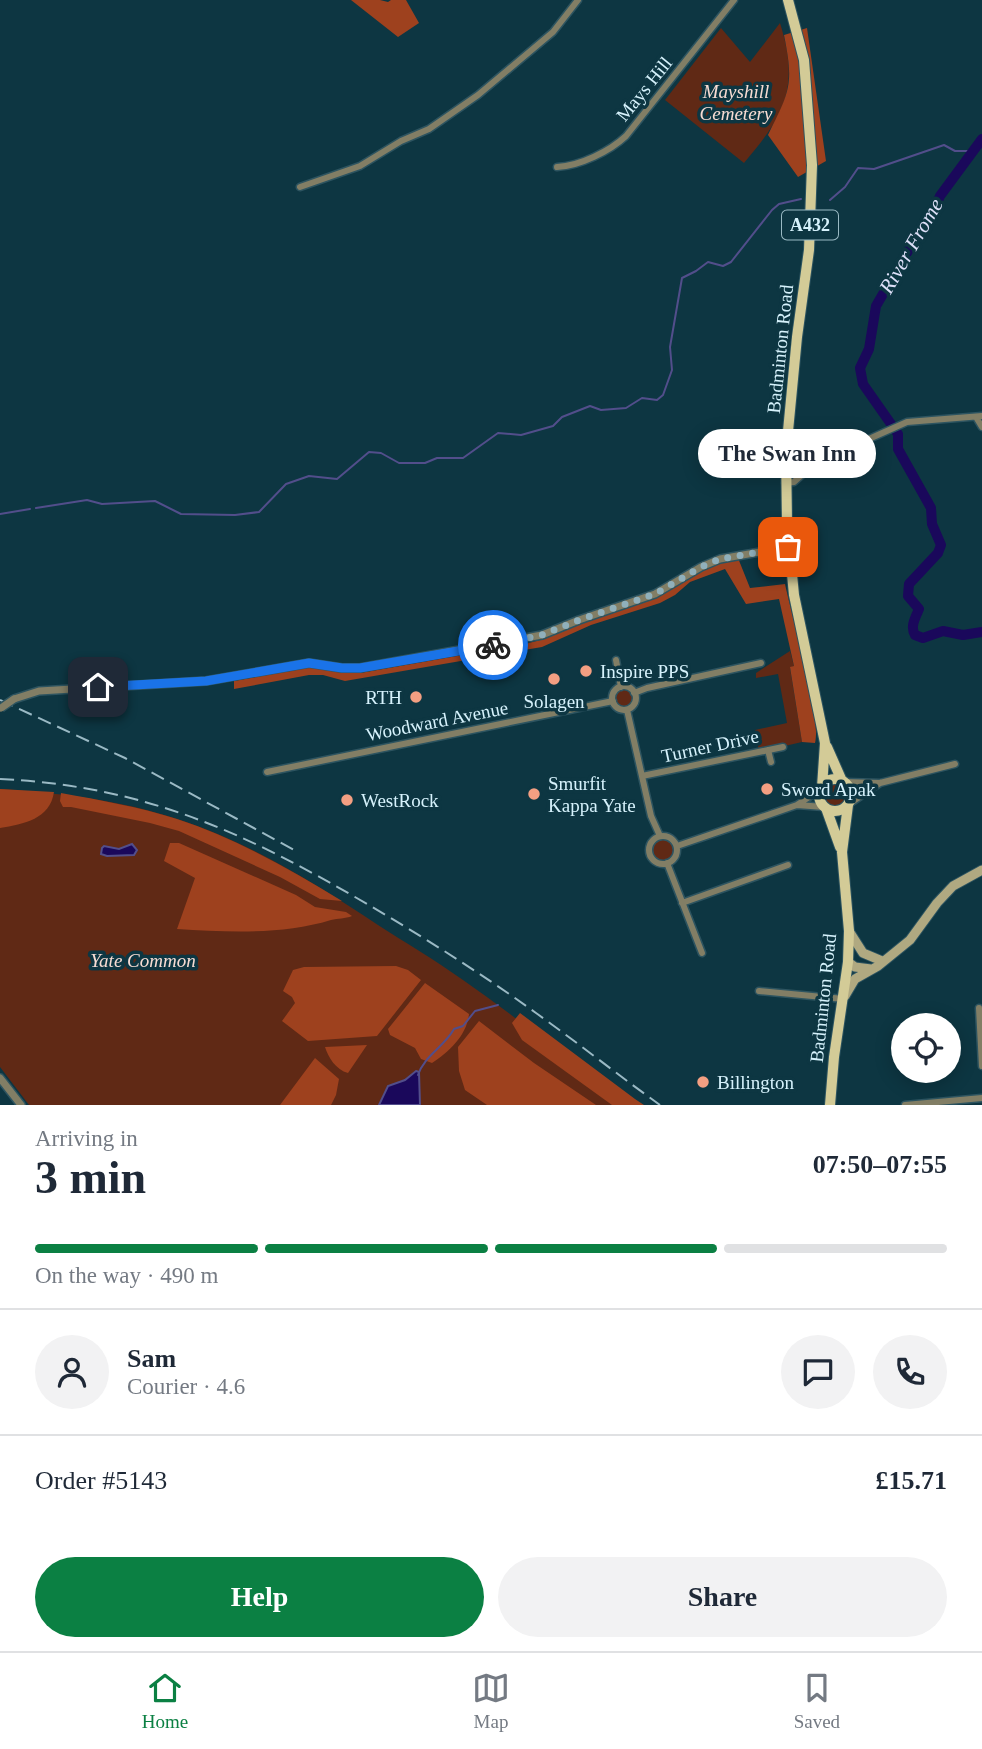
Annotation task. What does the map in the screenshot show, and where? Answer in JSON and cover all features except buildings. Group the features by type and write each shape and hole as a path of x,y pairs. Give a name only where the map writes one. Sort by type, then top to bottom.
{"main road":[{"name":"Badminton Road","path":"788,0 804,60 812,165 809,250 797,337 785,483 788,547 794,595 825,743 844,781"},
{"name":"Badminton Road","path":"821,788 825,743"},
{"path":"831,780 844,781 852,794 849,804 836,812 825,808 819,796 821,788 831,780"},
{"name":"Badminton Road","path":"830,1105 848,962 849,931 842,852 849,804"},
{"name":"Badminton Road","path":"825,808 842,852"},
{"path":"844,998 855,979 890,957 909,940 953,886 982,870"},
{"path":"849,931 857,947 868,957"},
{"path":"873,969 855,967 848,962 852,958 868,957 881,961"}],"street":[{"path":"300,187 360,166 401,141 429,129 478,95 553,32 578,0"},
{"name":"Mays Hill","path":"557,167 565,167 590,158 617,144 626,136 734,0"},
{"path":"785,483 793,482 816,463 906,422 979,416 982,427"},
{"path":"0,708 14,699 39,691 206,681 309,663 360,668 523,640 655,594 720,559 788,547"},
{"path":"616,660 621,687"},
{"path":"634,693 761,663"},
{"path":"621,687 634,693 635,701 627,710"},
{"path":"621,687 613,694 613,701 620,709 627,710"},
{"name":"Woodward Avenue","path":"268,772 613,701"},
{"path":"627,710 651,816 660,836"},
{"name":"Turner Drive","path":"642,776 783,747"},
{"path":"768,750 771,762"},
{"path":"844,781 880,783 955,764"},
{"path":"849,804 880,783"},
{"path":"677,846 797,805 821,788"},
{"path":"797,805 825,808"},
{"path":"660,836 672,839 677,846 677,855 667,863 659,863 650,855 650,847 660,836"},
{"path":"667,863 702,953"},
{"path":"682,903 788,865"},
{"path":"758,991 844,998"},
{"path":"979,1008 982,1066"},
{"path":"0,1078 21,1105"},
{"path":"905,1105 982,1098"}],"green space":[{"name":"Mayshill Cemetery","path":"780,23 789,65 785,99 770,130 744,163 665,100 721,28 750,62"},
{"path":"790,651 794,666 790,668 802,742 759,752 755,730 787,723 778,674 756,678 756,673"},
{"path":"624,690 630,693 633,699 630,705 624,708 618,705 615,699 618,693"},
{"path":"835,783 844,786 847,795 844,804 835,807 826,804 823,795 826,786"},
{"name":"Yate Common","path":"0,789 67,795 134,807 204,828 256,852 330,894 452,973 627,1105 29,1105 0,1067"},
{"path":"663,839 671,842 674,850 671,858 663,861 655,858 652,850 655,842"}],"shaded area":[{"path":"351,0 406,0 419,23 398,37"},
{"path":"807,28 826,161 798,177 768,135 788,87 789,65 784,35"},
{"path":"738,558 750,588 785,584 810,689 816,730 815,743 802,742 790,667 794,666 779,599 746,604 725,569 690,582 660,603 591,625 542,647 345,681 323,675 309,675 234,689 234,681 311,667 360,673 525,644 544,639 589,619 660,596 698,572 726,559"},
{"path":"0,789 54,792 47,808 34,819 0,828"},
{"path":"61,793 148,811 220,835 262,855 342,901 320,899 280,877 179,831 63,807 60,801"},
{"path":"170,843 179,843 296,895 315,907 346,912 352,916 274,930 177,929 195,878 164,861"},
{"path":"132,844 137,850 134,855 101,854 104,846 119,849"},
{"path":"396,966 408,970 421,980 377,1036 308,1041 282,1021 295,1003 292,997 283,991 293,970 304,967"},
{"path":"425,983 469,1014 465,1029 456,1042 432,1063 421,1059 415,1048 390,1035 388,1029"},
{"path":"520,1013 644,1105 612,1105 522,1040 512,1023"},
{"path":"479,1021 596,1105 487,1105 465,1090 459,1071 458,1047"},
{"path":"367,1045 348,1073 333,1063 325,1047"},
{"path":"315,1058 339,1079 331,1105 280,1105"},
{"path":"416,1071 419,1072 420,1105 379,1105 388,1086 405,1080"}],"waterway":[{"name":"River Frome","path":"982,139 940,196 930,219 919,232 876,306 869,349 860,368 863,384 898,434 898,449 931,508 932,524 941,545 938,553 909,584 908,596 919,609 914,622 915,635 923,638 943,631 963,635 982,632"},
{"path":"830,200 845,187 858,168 874,169 944,145 955,151 971,151"},
{"path":"36,508 87,500 102,504 155,501 181,514 235,515 259,512 286,484 309,476 337,479 369,452 381,453 399,463 463,458 498,433 521,435 553,426 562,417 590,406 601,410 626,408 642,398 657,400 663,395 672,370 670,347 682,278 708,262 723,266 731,262 772,210 779,204 801,199"},
{"path":"0,514 30,509"},
{"path":"418,1075 425,1062 454,1029 463,1026 475,1011 498,1005"}],"railway":[{"path":"0,700 125,758 296,851"},
{"path":"0,779 52,783 101,791 147,803 192,817 278,855 367,904 474,970 552,1024 660,1105"}],"way so far":[{"path":"493,645 542,635 655,594 720,559 788,547"}],"place":[{"name":"The Swan Inn","path":"788,547"},
{"name":"Inspire PPS","path":"586,671"},
{"name":"Solagen","path":"554,679"},
{"name":"RTH","path":"416,697"},
{"name":"Sword Apak","path":"767,789"},
{"name":"Smurfit Kappa Yate","path":"534,794"},
{"name":"WestRock","path":"347,800"},
{"name":"Billington","path":"703,1082"}],"route":[{"path":"98,687 206,681 295,664 360,668 493,645"}]}
